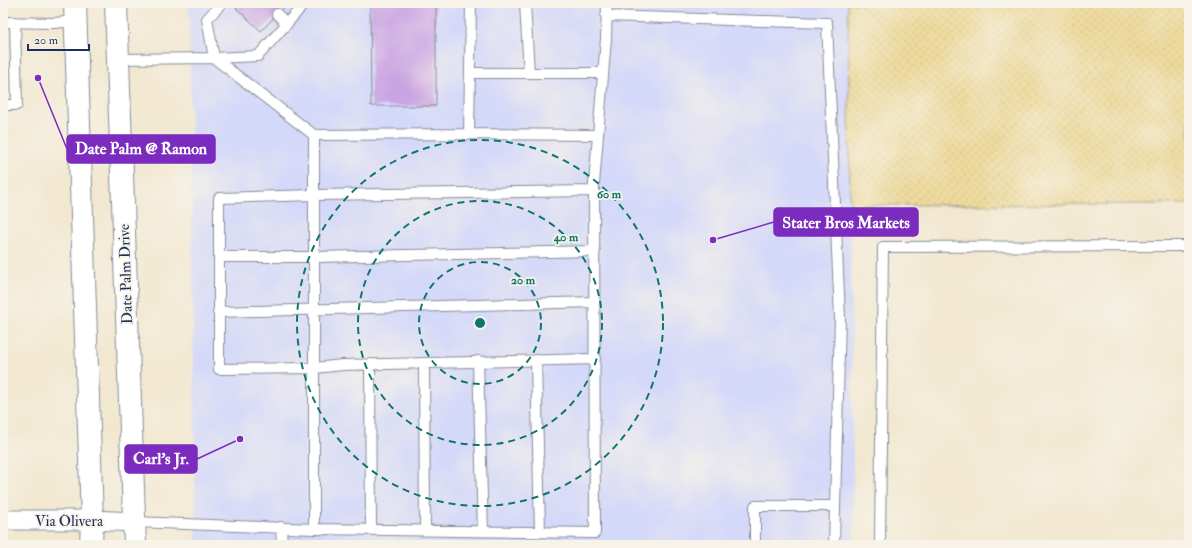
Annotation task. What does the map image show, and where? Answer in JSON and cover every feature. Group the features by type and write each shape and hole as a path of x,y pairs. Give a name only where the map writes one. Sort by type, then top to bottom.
{"main road":[{"name":"Date Palm Drive","path":"116,3 135,545"},
{"path":"75,12 92,520 91,545"}],"street":[{"name":"Via Olivera","path":"3,520 92,520 135,522"}],"lane":[{"path":"222,3 207,19 214,58 314,135 598,135"},
{"path":"118,59 258,56 305,3"},
{"path":"469,134 470,3"},
{"path":"525,3 529,73"},
{"path":"135,522 314,529 595,533 594,191 607,3"},
{"path":"3,22 54,23 75,12"},
{"path":"277,14 287,24"},
{"path":"606,16 827,23 840,318 834,545"},
{"path":"3,105 17,105 15,22"},
{"path":"470,73 603,73"},
{"path":"314,135 314,529"},
{"path":"594,191 314,195 218,198 218,312 219,369 314,368 370,364 595,359"},
{"path":"880,545 883,247 1189,246"},
{"path":"218,257 314,257 594,251"},
{"path":"218,312 595,302"},
{"path":"536,360 540,532"},
{"path":"478,361 483,531"},
{"path":"424,363 425,530"},
{"path":"370,364 371,529"},
{"path":"755,545 755,506 835,506"},
{"path":"281,527 282,545"}],"shaded area":[{"path":"189,3 848,3 854,545 196,545"}],"sand":[{"path":"848,3 1189,3 1189,204 850,205"}],"building":[{"path":"241,3 288,3 261,31 236,8"},
{"path":"370,3 436,3 436,106 371,106"}],"place":[{"name":"Date Palm @ Ramon","path":"38,78"},
{"name":"Stater Bros Markets","path":"713,240"},
{"name":"Carl's Jr.","path":"240,439"}]}
